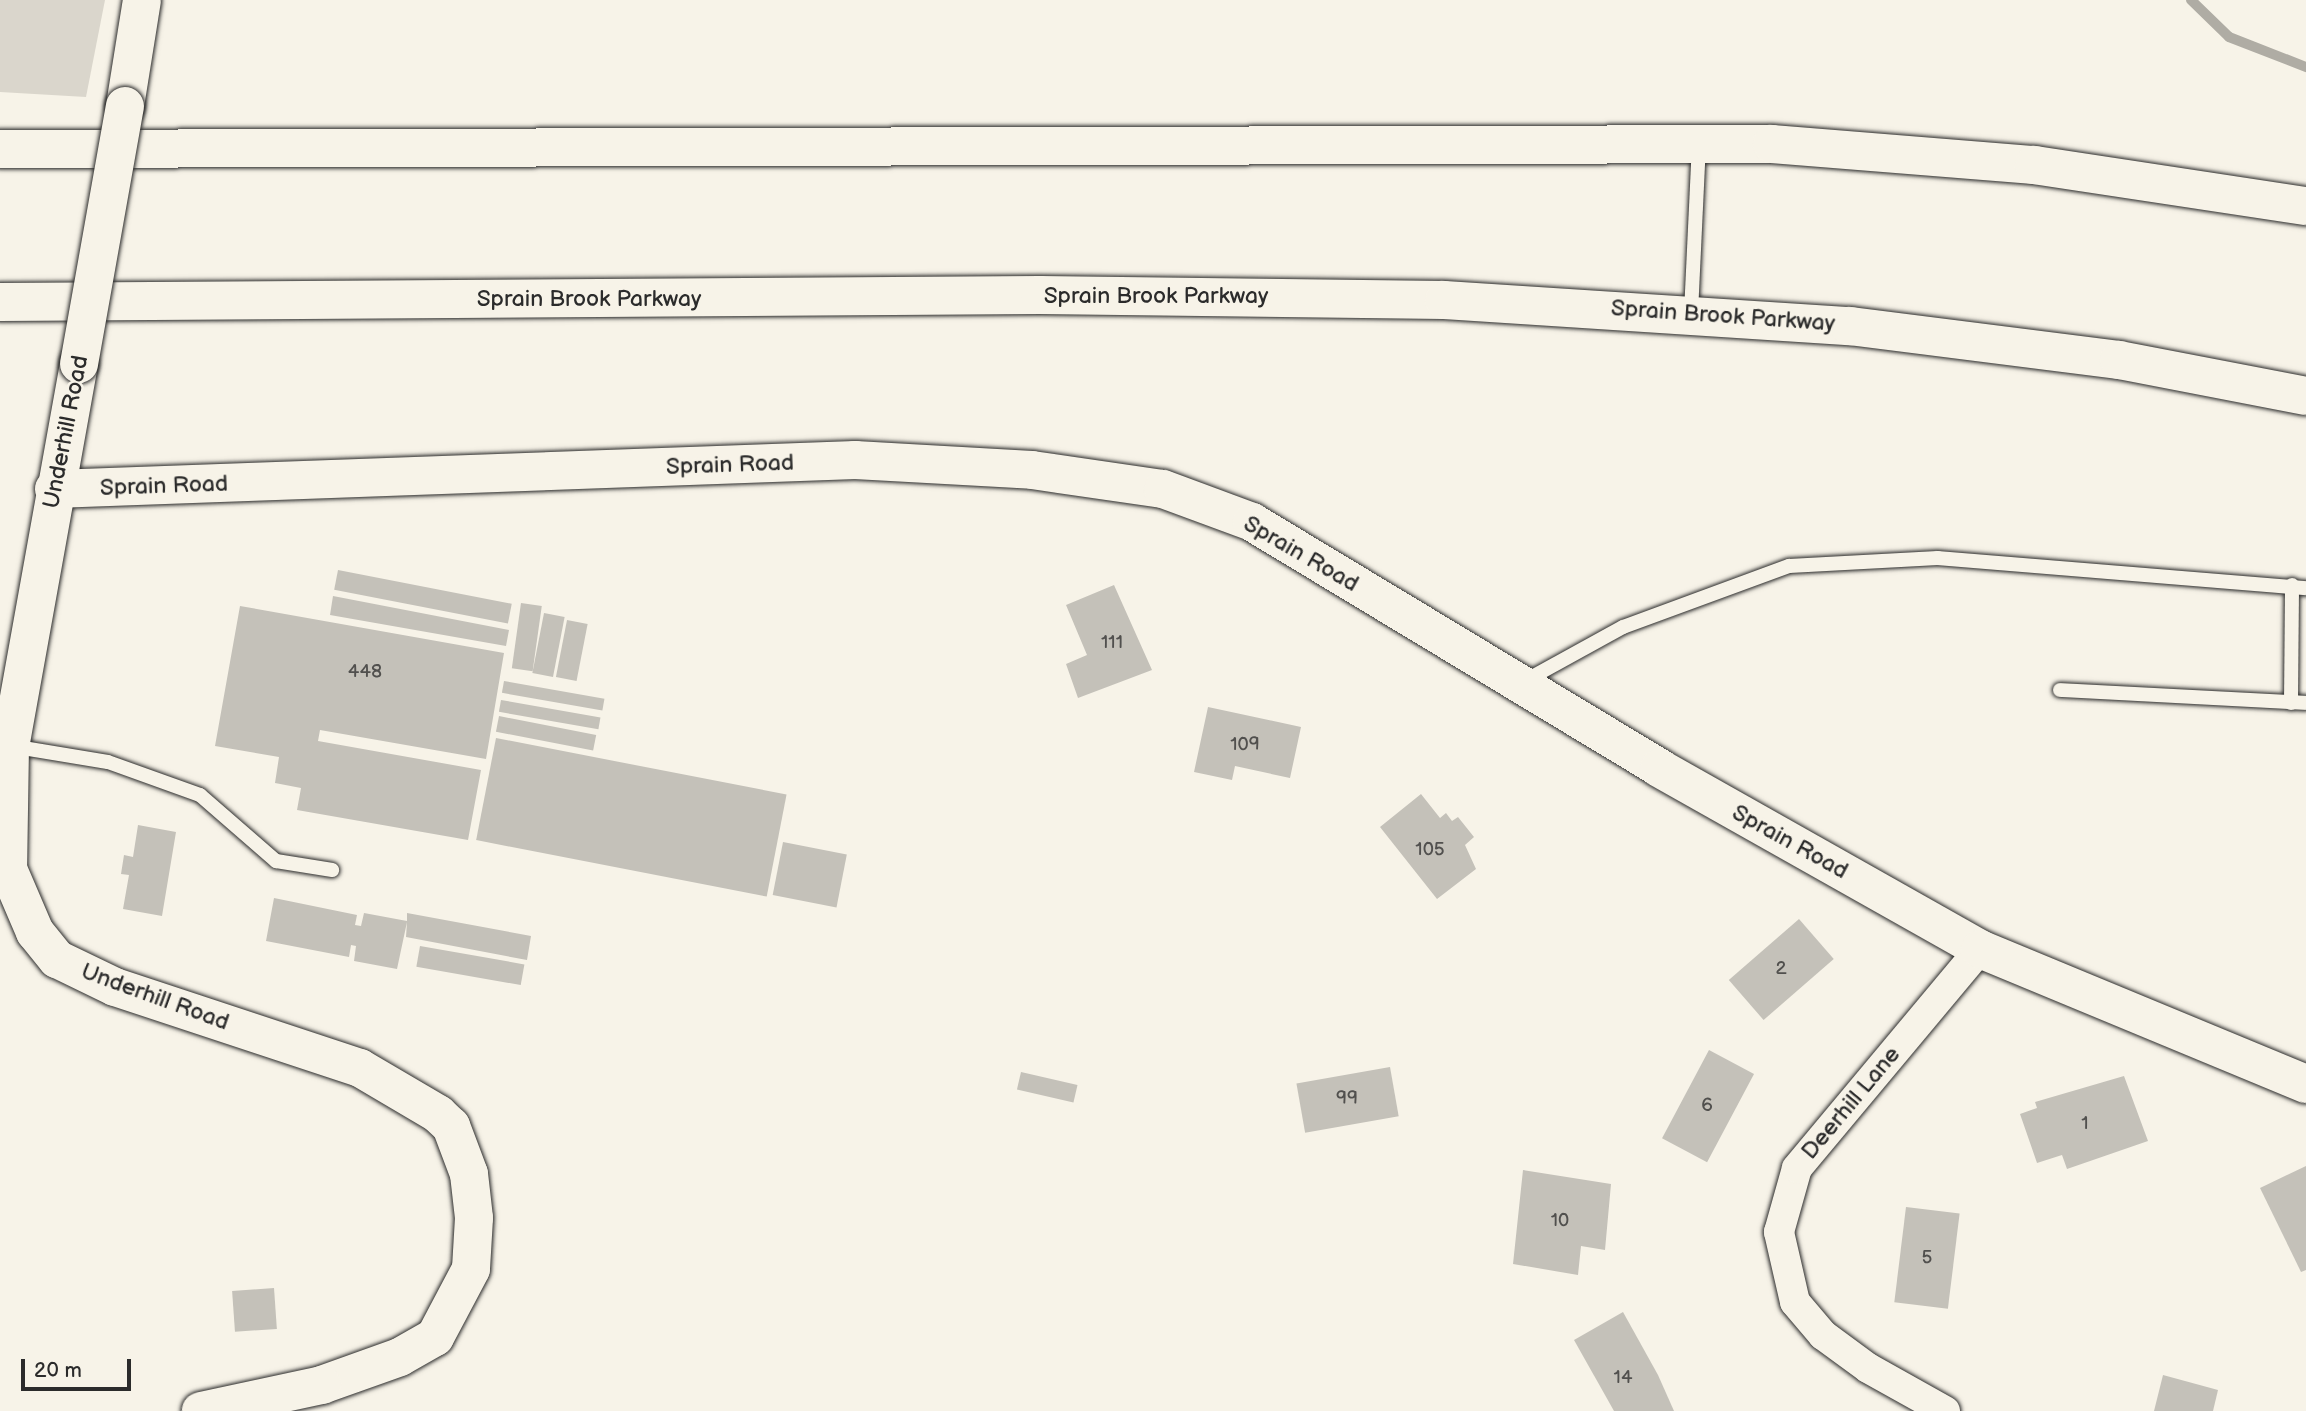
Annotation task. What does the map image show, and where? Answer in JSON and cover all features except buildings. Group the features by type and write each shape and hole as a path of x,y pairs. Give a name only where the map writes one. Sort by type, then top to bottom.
{"main road":[{"name":"Underhill Road","path":"142,0 10,746 8,869 35,932 57,959 115,986 360,1068 451,1126 469,1174 474,1218 471,1269 435,1337 400,1357 322,1385 201,1411"},
{"path":"0,149 1699,143 2034,165 2306,206"},
{"name":"Sprain Brook Parkway","path":"0,302 1188,296 1444,300 1690,313 1984,341 2306,396"},
{"name":"Sprain Road","path":"54,489 855,460 1032,470 1163,489 1252,522 1519,684 1980,949 2306,1084"}],"street":[{"name":"Deerhill Lane","path":"1945,1411 1868,1368 1823,1335 1795,1302 1779,1232 1797,1168 1980,949"}],"lane":[{"path":"1690,313 1699,143"},
{"path":"1519,684 1623,627 1789,566 1938,558 2299,586 2291,703"},
{"path":"2060,690 2306,703"},
{"path":"10,746 108,762 200,794 276,861 332,870"}],"shaded area":[{"path":"0,0 105,0 86,97 0,92"}],"waterway":[{"path":"2191,0 2229,37 2306,67"}]}
